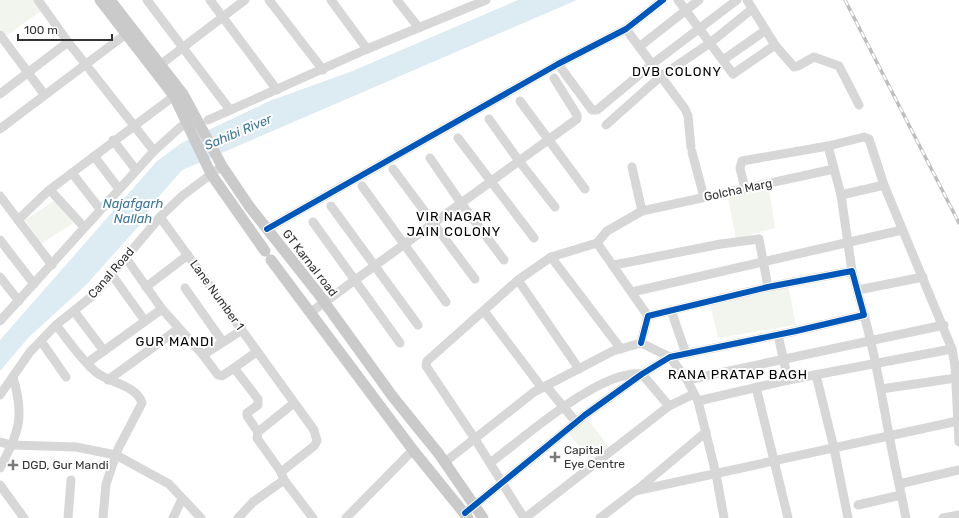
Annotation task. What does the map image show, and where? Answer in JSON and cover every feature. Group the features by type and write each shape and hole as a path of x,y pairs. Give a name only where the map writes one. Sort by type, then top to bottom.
{"main road":[{"name":"GT Karnal road","path":"100,0 196,124 251,208 324,302 393,397 445,462 483,518"},
{"name":"GT Karnal road","path":"110,0 183,94 196,124 206,164 239,217 413,450 466,516"}],"street":[{"path":"38,0 68,42 154,151"},
{"path":"210,0 277,90"},
{"path":"160,65 245,0"},
{"path":"269,0 323,70"},
{"path":"331,0 367,49"},
{"path":"397,0 419,28"},
{"path":"0,321 154,151 196,124 323,70 367,49 419,28 471,3 486,0"},
{"path":"267,229 558,64 626,29 663,0"},
{"path":"678,0 733,74 775,45"},
{"path":"639,47 699,0"},
{"path":"558,64 592,110 595,111 651,65 737,0"},
{"path":"747,0 775,45 794,67 814,57 839,66 859,105"},
{"path":"150,1 182,49 230,110"},
{"path":"606,125 660,77 710,43 752,9"},
{"path":"626,29 651,65 685,108 688,116 692,149 704,197"},
{"path":"723,60 766,30"},
{"path":"2,124 126,34"},
{"path":"0,35 44,94"},
{"path":"0,94 68,42"},
{"path":"310,312 577,119 578,116 554,78"},
{"path":"18,220 50,190 113,140 174,96"},
{"path":"520,101 585,188"},
{"path":"489,119 519,161 555,207"},
{"path":"745,189 740,168 742,161 828,146 867,137 871,143 884,185 902,230 944,325 952,349 956,378 959,442"},
{"path":"458,138 534,238"},
{"path":"113,140 136,170"},
{"path":"828,146 841,195 852,271 877,364 889,438 906,518"},
{"path":"94,156 118,190"},
{"path":"430,158 461,203 504,260"},
{"name":"Canal Road","path":"0,395 30,352 56,325 96,293 160,217 182,196 211,174 220,162"},
{"path":"632,167 642,211"},
{"path":"393,169 475,279"},
{"name":"Golcha Marg","path":"597,243 607,231 642,211 834,169"},
{"path":"72,173 100,209"},
{"path":"841,195 884,185"},
{"path":"362,186 446,302"},
{"path":"50,190 84,227"},
{"path":"0,196 52,265"},
{"path":"331,206 418,325"},
{"path":"239,217 251,208"},
{"name":"Lane Number 1","path":"160,217 314,430 316,441 314,446 282,476"},
{"path":"313,222 400,342"},
{"path":"632,292 848,244 902,230"},
{"path":"614,265 721,244 759,239 768,287"},
{"path":"0,240 34,284"},
{"path":"648,316 614,265 597,243 551,258 518,280 426,364 427,369 475,439 524,518 669,406 696,397 756,388 788,380 952,349"},
{"path":"146,287 188,255"},
{"path":"126,258 162,309 178,329 203,355 219,376 255,354 255,350"},
{"path":"551,258 621,349"},
{"path":"648,316 768,287 852,271"},
{"path":"112,275 145,321"},
{"path":"0,277 19,301"},
{"path":"858,290 923,277"},
{"path":"518,280 579,369"},
{"path":"185,288 223,342"},
{"path":"87,364 162,309"},
{"path":"671,310 686,354"},
{"path":"74,311 104,351"},
{"path":"484,311 544,387 564,407 576,422"},
{"path":"466,516 474,505 576,422 642,374 670,357 778,335 864,315"},
{"path":"640,343 648,316"},
{"path":"56,325 87,364 108,380 136,393 142,403 116,455 106,484 103,518"},
{"path":"687,380 944,325"},
{"path":"108,380 178,329"},
{"path":"203,355 242,330"},
{"path":"778,335 788,380"},
{"path":"41,341 66,377"},
{"path":"445,462 534,392 621,349 640,343 670,357 687,380 696,397 716,474 724,518"},
{"path":"234,368 259,402 258,405 246,414 258,432"},
{"path":"490,463 580,395 610,379 627,374 642,374 669,406"},
{"path":"816,375 834,448 848,518"},
{"path":"0,468 12,445 20,418 18,396 14,377"},
{"path":"881,389 956,378"},
{"path":"756,388 788,518"},
{"path":"294,403 258,432 257,438 311,517"},
{"path":"636,491 958,422"},
{"path":"600,518 636,491 706,432"},
{"path":"0,442 12,445 76,447 116,455 169,484 202,518"},
{"path":"346,518 413,450"},
{"path":"899,484 959,470"},
{"path":"238,518 253,502 282,476"},
{"path":"68,518 71,480"},
{"path":"0,485 24,518"},
{"path":"858,505 900,495"},
{"path":"173,518 182,499"},
{"path":"943,518 959,515"}],"shaded area":[{"path":"0,0 33,0 41,11 6,36 0,28"},
{"path":"768,182 775,228 736,239 727,193"},
{"path":"57,199 73,223 41,244 25,220"},
{"path":"787,280 796,325 718,338 709,299"},
{"path":"585,415 610,449 591,463 566,429"}],"water":[{"name":"Najafgarh Nallah","path":"518,0 577,0 182,170 149,208 147,217 86,285 28,338 0,371 0,340 157,161 183,142 272,100 350,72"}],"railway":[{"path":"845,0 959,223"}],"cycle path":[{"path":"267,229 558,64 626,29 663,0"},
{"path":"465,513 585,415 642,374 670,357 796,331 864,315 852,271 768,287 648,316 641,343"}],"place":[{"name":"Capital Eye Centre","path":"555,457"},
{"name":"DGD, Gur Mandi","path":"13,465"}],"district":[{"name":"DVB COLONY","path":"677,71"},
{"name":"VIR NAGAR JAIN COLONY","path":"454,224"},
{"name":"GUR MANDI","path":"175,341"},
{"name":"RANA PRATAP BAGH","path":"738,374"}],"water label":[{"name":"Sahibi River","path":"238,132"}]}
